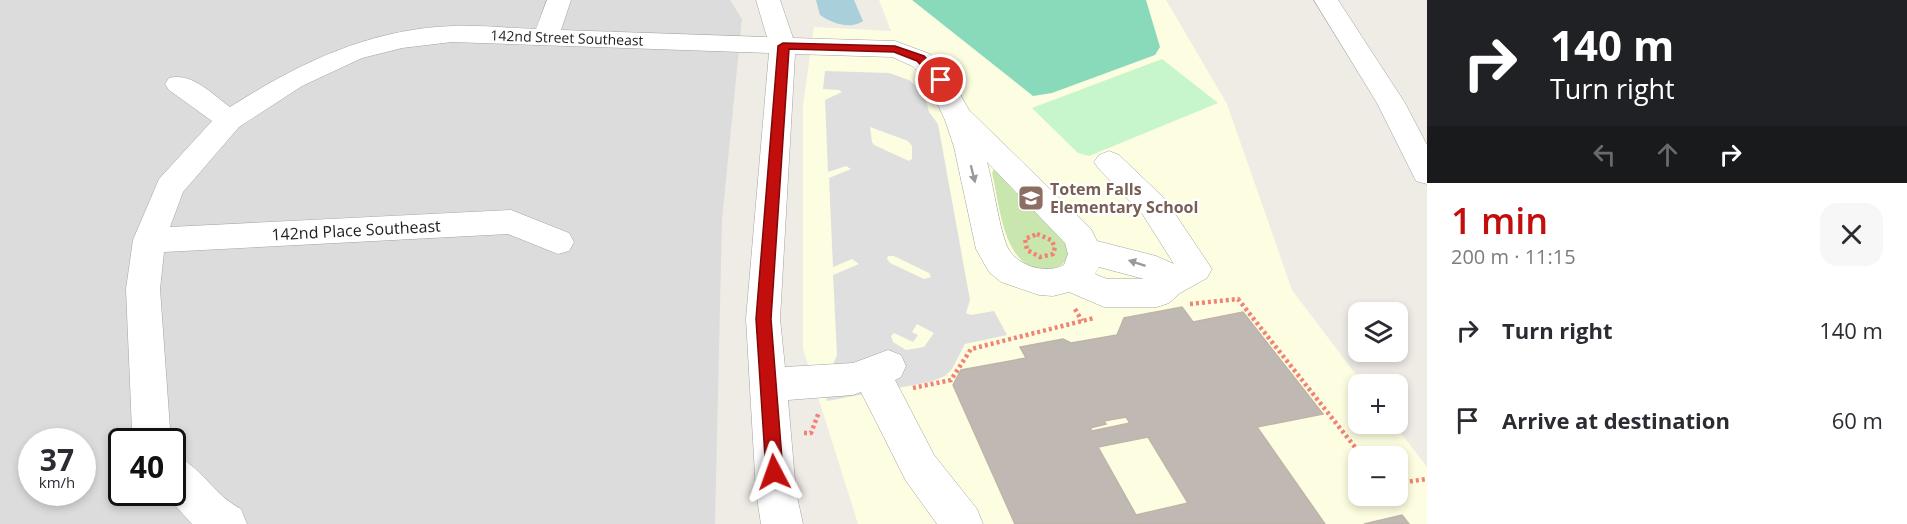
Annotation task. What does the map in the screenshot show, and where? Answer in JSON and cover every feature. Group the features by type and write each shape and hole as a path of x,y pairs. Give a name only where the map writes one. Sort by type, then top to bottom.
{"street":[{"path":"546,36 559,0"},
{"path":"768,0 783,46 763,319 776,492 782,524"},
{"path":"1326,0 1391,103 1427,173"},
{"name":"142nd Street Southeast","path":"151,428 143,289 150,240 170,187 229,120 292,80 353,52 402,40 452,34 895,49 920,59 941,80 960,117"},
{"path":"179,84 229,120"},
{"path":"960,117 992,249 997,258 1015,274 1027,278 1054,281 1078,264"},
{"path":"960,117 1080,238 1078,264 1104,293 1174,294 1195,269 1154,207 1108,162"},
{"name":"142nd Place Southeast","path":"150,240 512,222 558,243"},
{"path":"768,385 880,378 920,468 962,524"},
{"path":"186,488 214,518 226,524"}],"path":[{"path":"1032,235 1047,237 1055,248 1050,256 1035,256 1025,246 1025,239 1032,235"},
{"path":"1174,294 1238,299 1354,446"},
{"path":"880,378 951,380 971,349 1103,316"},
{"path":"771,430 811,434 817,412 825,409"},
{"path":"1408,482 1427,479"}],"shaded area":[{"path":"0,0 730,0 742,19 722,220 715,524 0,524"},
{"name":"Totem Falls Elementary School","path":"879,0 1166,0 1227,104 1292,290 1355,374 1348,374 1348,434 1402,434 1427,467 1427,524 858,524 803,349 803,106 814,27 891,31"},
{"path":"825,71 889,73 909,80 924,92 929,112 938,124 970,300 966,313 971,315 994,311 1007,335 965,344 952,369 945,376 930,382 827,401 821,369 833,365 837,355 833,275 859,264 852,259 833,267 829,178 851,169 846,166 828,172 825,100 842,92 823,89","holes":["870,127 908,141 912,146 912,159 909,161 874,145","888,256 894,256 929,273 931,277 924,279 890,263","917,324 934,333 924,347 906,350 893,342 891,336 894,333 913,342 918,335 912,332"]}],"green space":[{"path":"912,0 1146,0 1160,47 1155,55 1052,93 1033,96"},
{"path":"1162,59 1218,103 1089,156 1078,153 1032,108"},
{"path":"994,169 1070,248 1066,260 1061,265 1049,269 1034,268 1022,260 1013,249 1001,218 992,173"}],"water":[{"path":"816,0 854,0 863,21 847,25 830,21 820,15"}],"building":[{"path":"1182,307 1193,322 1243,312 1323,414 1257,427 1325,524 1015,524 953,385 961,370 1026,358 1020,347 1063,339 1071,343 1117,335 1124,318","holes":["1126,417 1130,423 1092,431 1090,428 1106,424 1104,421","1148,437 1188,503 1136,515 1098,447"]},
{"path":"1402,515 1409,524 1364,524"}],"place":[{"name":"Totem Falls Elementary School","path":"1031,198"}],"route":[{"path":"774,472 763,319 783,46 895,49 920,59 941,80"}]}
